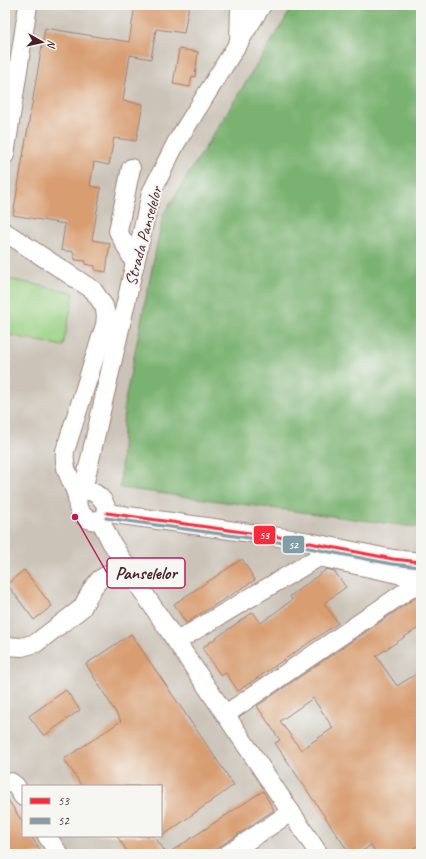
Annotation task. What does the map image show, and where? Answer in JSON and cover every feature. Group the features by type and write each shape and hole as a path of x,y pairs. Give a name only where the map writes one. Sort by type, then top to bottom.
{"street":[{"path":"5,155 28,5"},
{"path":"238,44 240,5"},
{"name":"Strada Panselelor","path":"80,494 152,193 176,143 262,5"},
{"path":"131,168 118,231 135,264"},
{"name":"Strada Panselelor","path":"5,232 93,290 100,298 104,306 106,315 105,326 65,451 64,462 66,471 80,494"},
{"path":"80,494 92,492 101,497 106,505 104,516 108,537 319,854"},
{"path":"104,516 279,537 393,560 421,562"},
{"path":"177,641 319,557 421,580"},
{"path":"5,646 22,647 36,643 82,608 92,589 100,579 125,564"},
{"path":"226,714 421,580"},
{"path":"5,784 11,782 16,786 22,795"},
{"path":"228,854 291,812"},
{"path":"48,837 58,854"}],"shaded area":[{"path":"5,5 294,5 163,215 124,405 120,488 421,529 421,854 5,854"}],"green space":[{"path":"294,5 421,5 421,528 120,488 124,405 163,215"},
{"path":"5,278 74,293 63,346 5,334"}],"building":[{"path":"135,5 189,5 184,33 156,29 151,59 130,55 123,101 143,104 136,141 114,138 109,165 94,162 90,186 101,188 92,240 110,243 106,272 95,270 95,266 85,264 86,261 75,260 74,252 61,250 65,224 13,215 45,28 129,42"},
{"path":"179,49 198,52 195,77 192,76 190,87 173,84"},
{"path":"242,559 255,580 186,623 174,604"},
{"path":"327,569 334,571 346,587 324,603 338,623 238,691 226,673 221,676 202,648 253,612 261,623 292,600 290,596"},
{"path":"24,570 52,606 34,620 7,584"},
{"path":"421,594 421,626 376,656 397,686 421,671 421,843 406,854 377,854 371,845 358,854 350,854 275,743 280,740 257,706","holes":["313,698 333,728 301,750 280,721"]},
{"path":"131,634 234,785 162,836 162,785 81,785 64,759 121,721 86,664"},
{"path":"66,690 80,710 44,736 29,716"},
{"path":"263,791 274,810 209,854 167,854"},
{"path":"5,795 22,821 22,837 32,837 43,854 5,854"},
{"path":"118,837 155,837 167,854 129,854"}],"transit line":[{"name":"53","path":"107,513 279,537 393,559 421,562"},
{"name":"52","path":"106,518 278,542 392,564 420,567"}],"place":[{"name":"Panselelor","path":"75,517"}]}
